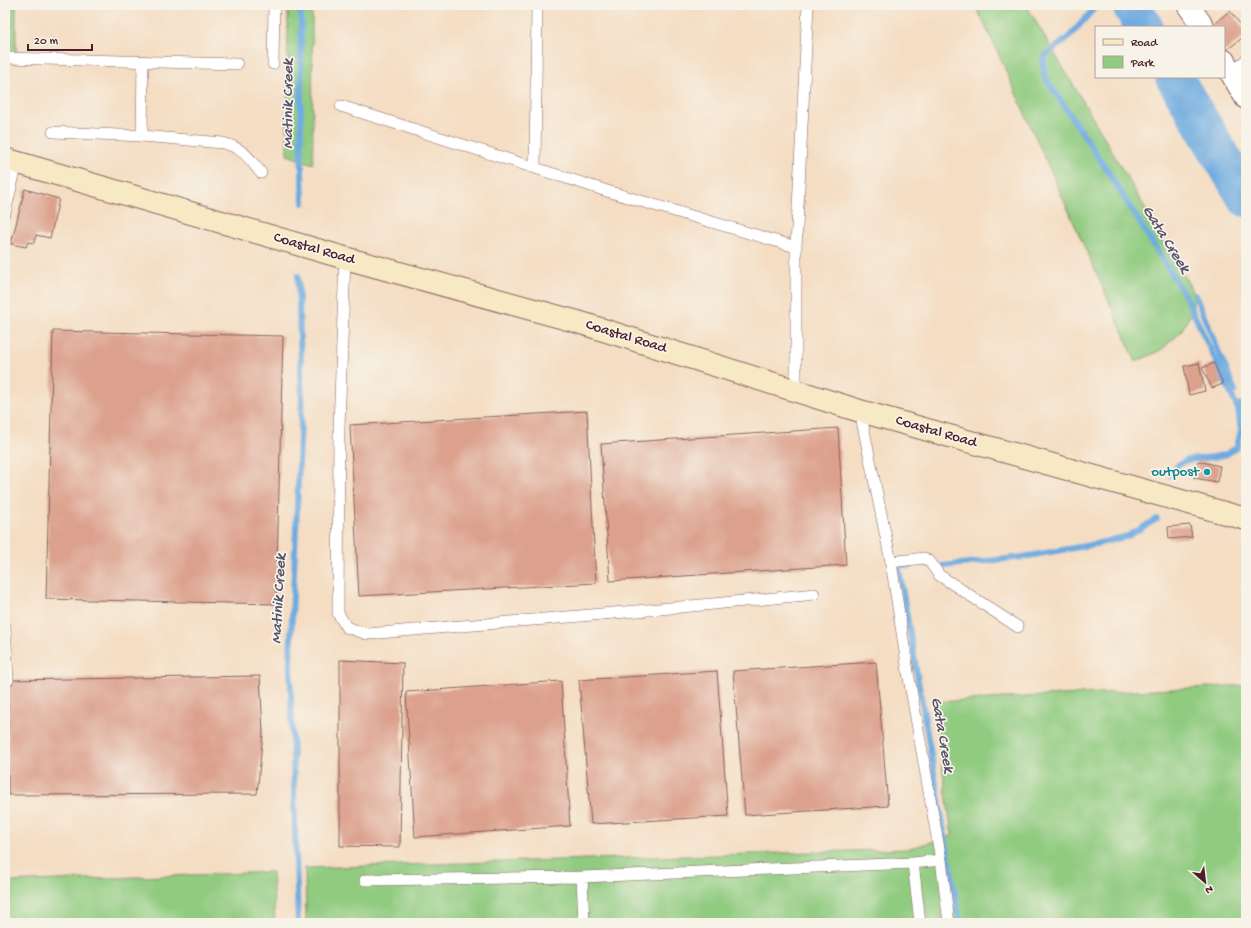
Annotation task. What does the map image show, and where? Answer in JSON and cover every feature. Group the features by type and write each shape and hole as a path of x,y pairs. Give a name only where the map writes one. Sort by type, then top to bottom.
{"main road":[{"name":"Coastal Road","path":"11,161 345,258 578,322 860,411 1246,519"}],"street":[{"path":"1234,64 1246,98"}],"lane":[{"path":"272,64 274,5"},
{"path":"535,168 537,5"},
{"path":"796,390 796,247 808,5"},
{"path":"5,58 237,64"},
{"path":"142,136 143,61"},
{"path":"341,106 535,168 796,247"},
{"path":"53,132 142,136 223,143 235,146 244,152 261,173"},
{"path":"5,212 11,161"},
{"path":"345,258 339,427 338,613 346,627 366,634 643,610 707,606 814,594"},
{"path":"860,411 891,562 941,860 950,923"},
{"path":"891,562 924,558 930,562 939,575 1018,627"},
{"path":"5,627 8,680"},
{"path":"365,880 582,877 913,863 941,860"},
{"path":"913,863 920,923"},
{"path":"582,877 584,923"}],"green space":[{"path":"5,5 16,5 16,64 5,60"},
{"path":"288,5 312,5 313,164 287,155"},
{"path":"975,5 1026,5 1195,295 1191,314 1180,333 1161,350 1136,362"},
{"path":"1246,685 1246,923 306,923 305,868 907,849 952,836 933,702"},
{"path":"272,872 275,923 5,923 5,882"}],"building":[{"path":"1230,11 1246,32 1246,35 1225,51 1225,26 1210,26"},
{"path":"25,189 59,199 50,238 36,235 34,243 28,242 26,247 11,244"},
{"path":"53,331 283,336 276,604 46,599"},
{"path":"1199,363 1205,391 1189,395 1184,366"},
{"path":"1214,363 1223,384 1212,388 1202,368"},
{"path":"587,411 596,583 359,596 350,425"},
{"path":"838,428 846,565 610,581 601,444"},
{"name":"outpost","path":"1198,461 1220,466 1217,482 1194,478"},
{"path":"1190,525 1192,537 1169,539 1168,527"},
{"path":"340,660 403,663 400,847 340,846"},
{"path":"876,662 888,806 745,815 733,671"},
{"path":"717,671 728,816 591,824 579,680"},
{"path":"260,676 263,732 257,794 8,795 8,680"},
{"path":"561,681 570,826 415,837 406,692"}],"waterway":[{"name":"Matinik Creek","path":"301,5 301,143 303,203"},
{"name":"Gata Creek","path":"1097,5 1070,36 1045,56 1043,64 1045,77 1107,170 1186,297 1238,409 1241,430 1237,447 1227,454 1187,460 1178,465 1170,475"},
{"path":"1131,5 1143,26"},
{"path":"1175,78 1246,198"},
{"name":"Matinik Creek","path":"298,276 302,398 290,660 298,923"},
{"path":"1195,295 1235,391"},
{"path":"1240,404 1246,419"},
{"name":"Gata Creek","path":"934,567 1023,557 1096,544 1128,536 1157,519"},
{"name":"Gata Creek","path":"910,566 898,564 960,923"}],"place":[{"name":"outpost","path":"1207,472"}]}
